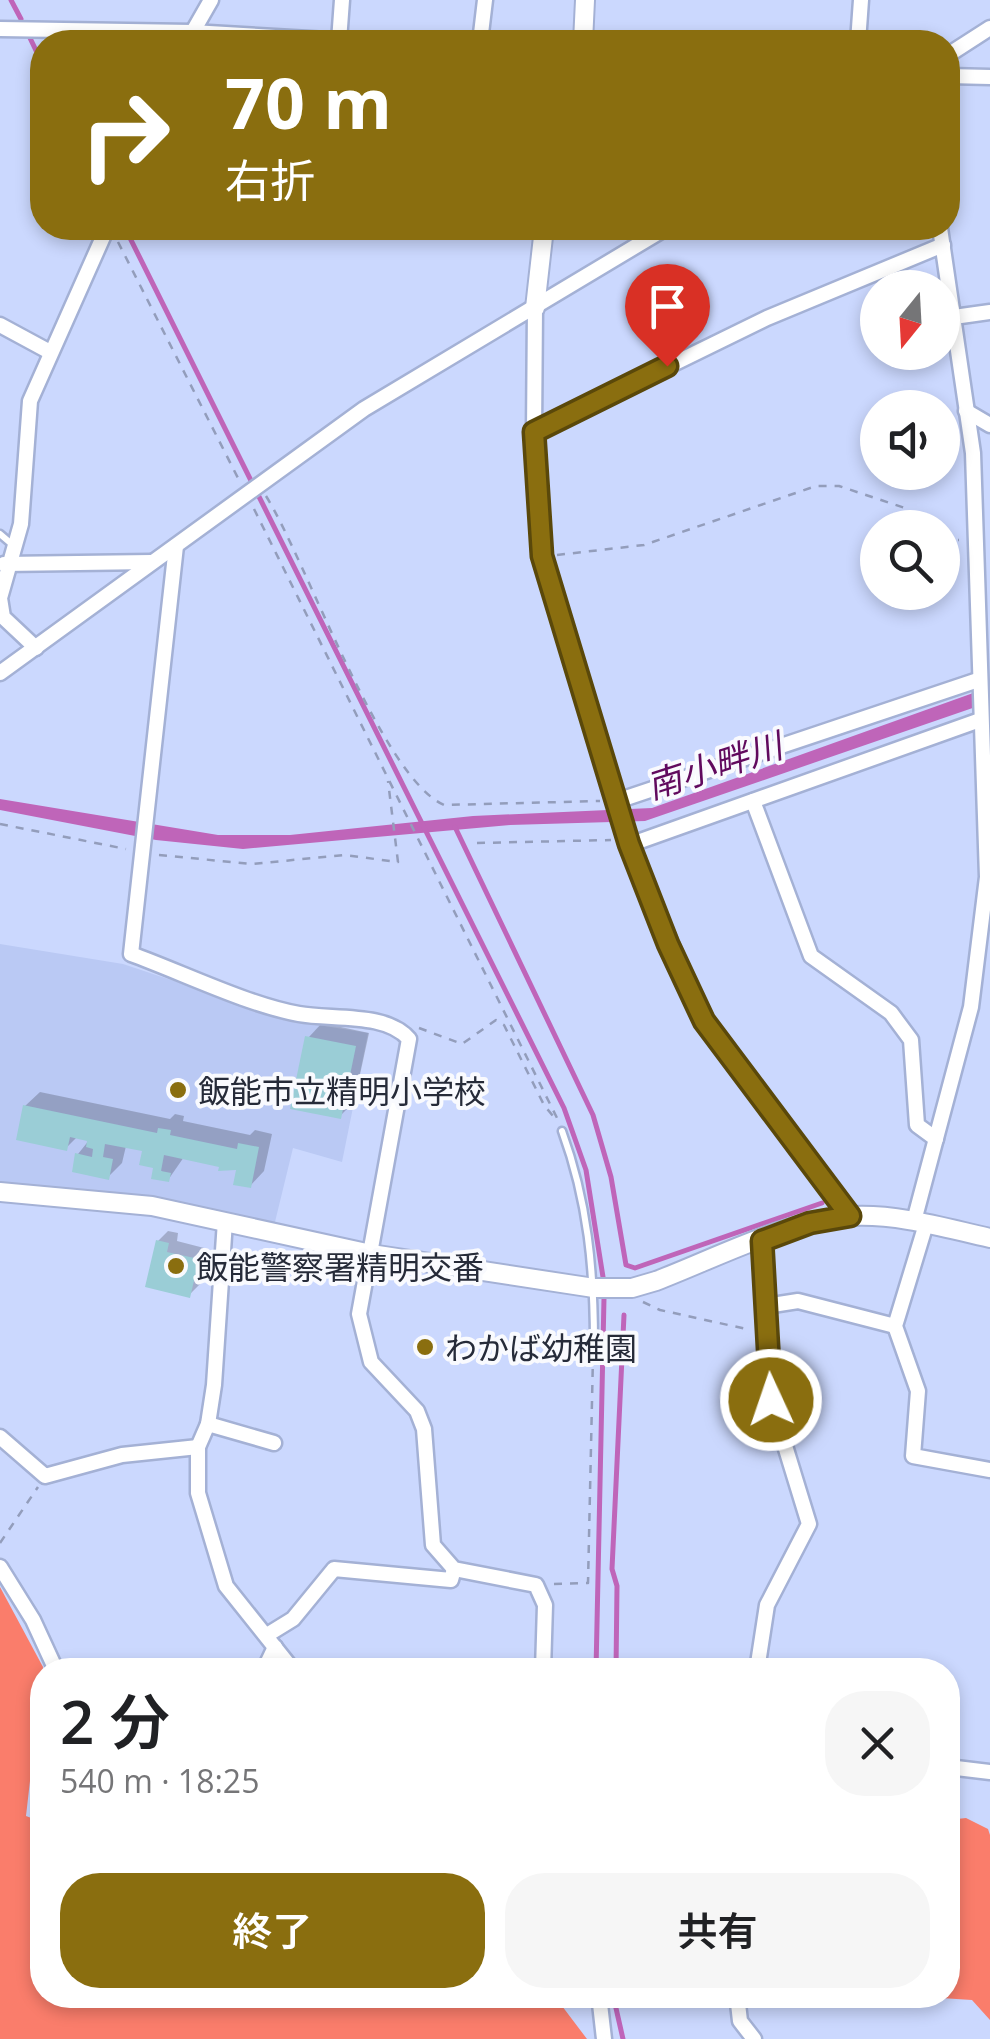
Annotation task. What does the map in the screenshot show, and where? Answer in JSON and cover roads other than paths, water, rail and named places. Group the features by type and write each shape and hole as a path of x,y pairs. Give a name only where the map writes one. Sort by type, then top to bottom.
{"street":[{"path":"193,30 212,0"},
{"path":"340,30 342,0"},
{"path":"481,30 485,0"},
{"path":"584,30 585,0"},
{"path":"859,30 861,0"},
{"path":"0,44 3,28 44,30"},
{"path":"960,48 990,28"},
{"path":"960,76 990,77"},
{"path":"36,648 4,617 0,598 4,564 15,546 30,400 101,240"},
{"path":"543,240 535,308 534,432 542,556 628,839 704,1021 850,1216"},
{"path":"0,674 364,409 646,240"},
{"path":"941,240 946,270"},
{"path":"534,432 767,318 942,245"},
{"path":"960,316 990,312"},
{"path":"0,325 50,352"},
{"path":"960,364 973,454 986,877 971,1007 936,1139 895,1326 918,1391 913,1456 990,1470"},
{"path":"966,411 990,424"},
{"path":"176,546 131,954 295,1014 376,1022 402,1030 409,1039 359,1314 363,1341 371,1362 416,1411 424,1429 433,1544 454,1569 536,1585 545,1605 543,1658"},
{"path":"4,564 153,562"},
{"path":"617,803 978,682"},
{"path":"628,839 753,801 980,716"},
{"path":"753,801 811,956 891,1013 912,1040 917,1126 936,1139"},
{"path":"0,1192 129,1202 371,1254 594,1288 656,1281 810,1223 850,1216 920,1222 990,1238"},
{"path":"225,1221 208,1424 198,1447 198,1493 226,1586 283,1658"},
{"path":"759,1658 767,1605 809,1524 771,1400 762,1241"},
{"path":"766,1306 798,1300 895,1326"},
{"path":"208,1424 274,1443"},
{"path":"0,1437 45,1476 122,1455 198,1447"},
{"path":"0,1567 49,1658"},
{"path":"267,1658 271,1641 334,1569 450,1580 454,1569"},
{"path":"960,1768 990,1772"},
{"path":"600,2008 604,2039"},
{"path":"738,2008 740,2021 754,2039"}],"lane":[{"path":"0,534 15,546"},
{"path":"562,1132 582,1196 594,1288 594,1344"}],"waterway":[{"path":"11,0 21,19"},
{"path":"131,240 564,1108 586,1170 603,1277"},
{"path":"455,827 593,1115 611,1177 626,1265 635,1268 822,1203"},
{"path":"596,1658 604,1298"},
{"path":"616,1658 617,1586 612,1569 624,1315"},
{"path":"616,2008 623,2039"}],"place":[{"name":"飯能市立精明小学校","path":"178,1090"},
{"name":"飯能警察署精明交番","path":"176,1266"},
{"name":"わかば幼稚園","path":"425,1347"}],"water label":[{"name":"南小畔川","path":"714,765"}]}
